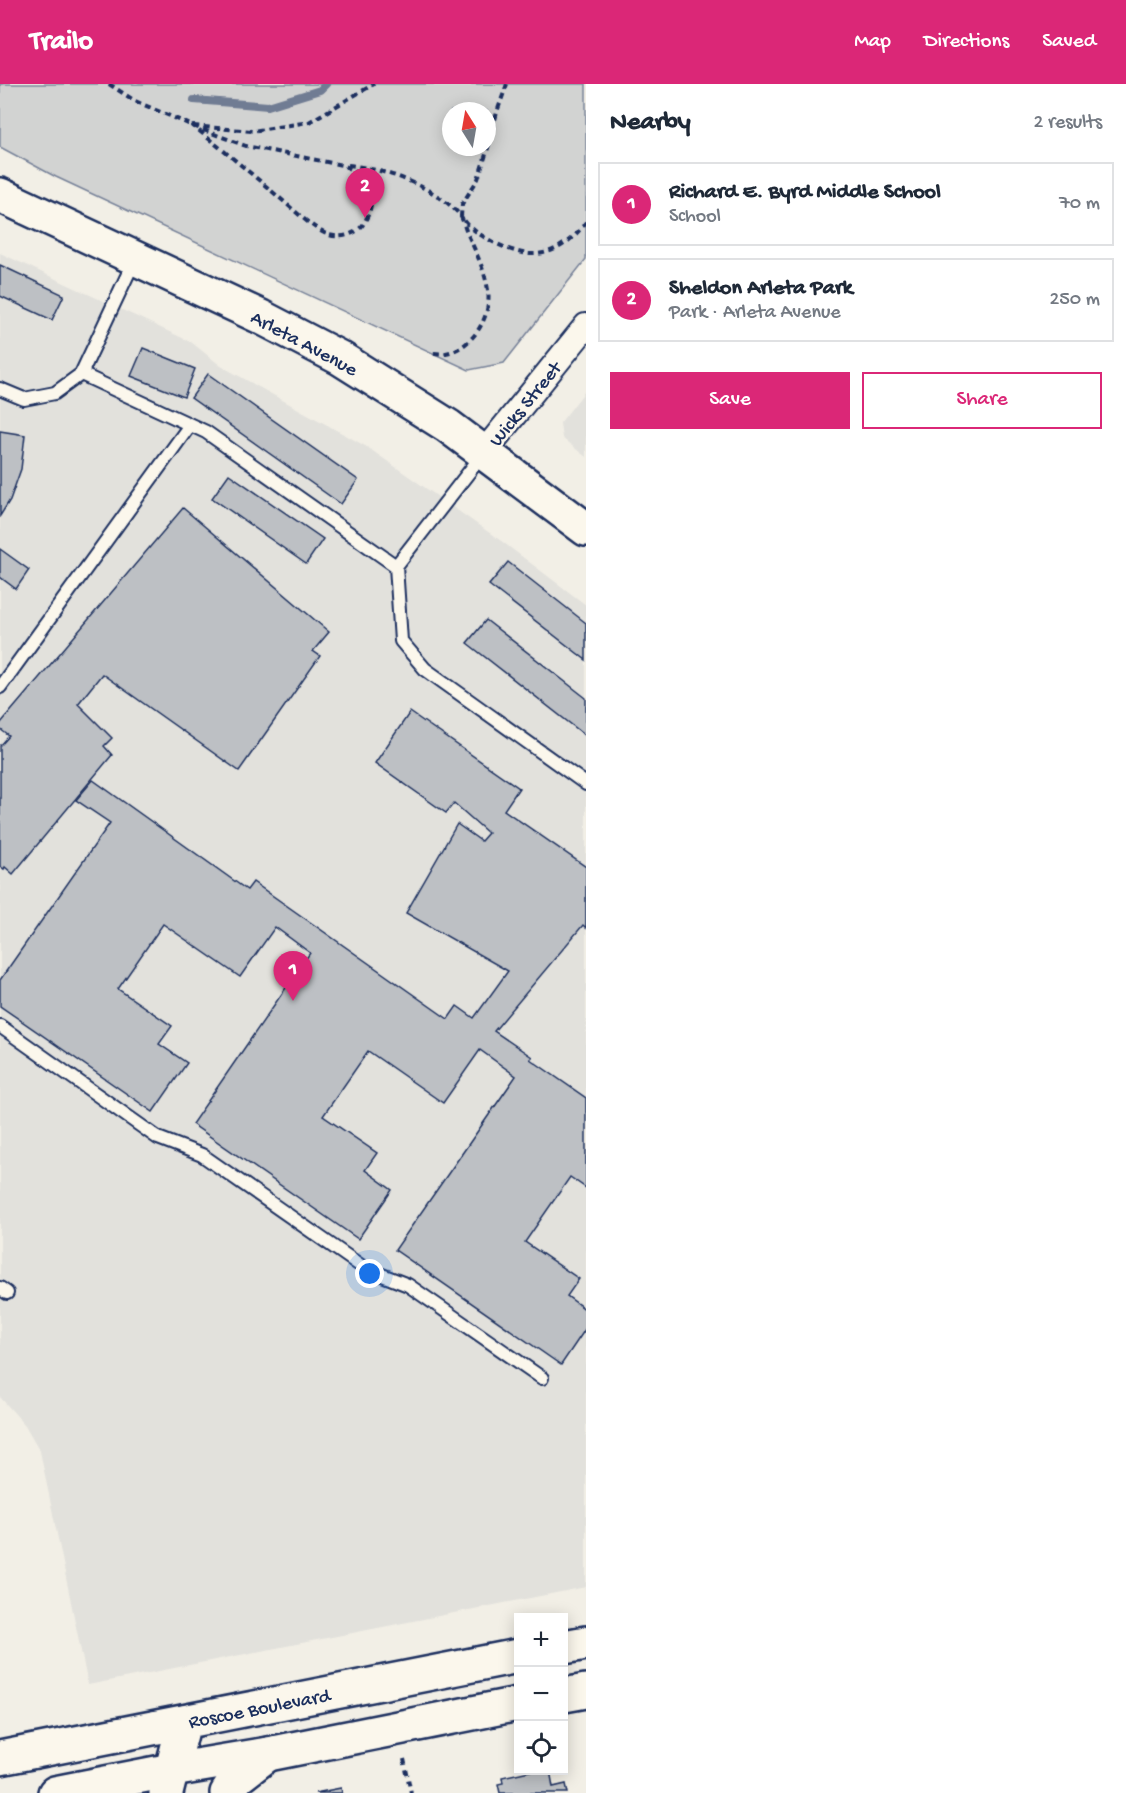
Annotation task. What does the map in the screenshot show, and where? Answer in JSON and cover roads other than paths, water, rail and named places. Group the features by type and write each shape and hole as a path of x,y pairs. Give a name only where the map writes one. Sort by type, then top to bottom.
{"main road":[{"name":"Arleta Avenue","path":"0,195 261,317 340,358 448,426 586,529"},
{"path":"568,1646 586,1643"},
{"name":"Roscoe Boulevard","path":"0,1758 514,1657"},
{"path":"568,1694 586,1691"},
{"path":"55,1793 169,1781 268,1754 514,1705"},
{"path":"169,1781 184,1722"},
{"path":"227,1793 237,1778 268,1754"}],"street":[{"name":"Wicks Street","path":"484,452 586,326"}],"lane":[{"path":"0,389 24,399 55,393 81,374 135,259"},
{"path":"81,374 206,432 396,566"},
{"path":"0,687 190,425"},
{"path":"484,452 396,566 401,641 424,669 586,784"},
{"path":"0,1026 158,1138 202,1155 364,1268 408,1285 542,1378"}],"waterway":[{"path":"194,100 268,106 320,90 326,84"}],"place":[{"name":"Sheldon Arleta Park","path":"365,218"},
{"name":"Richard E. Byrd Middle School","path":"293,1001"}]}
